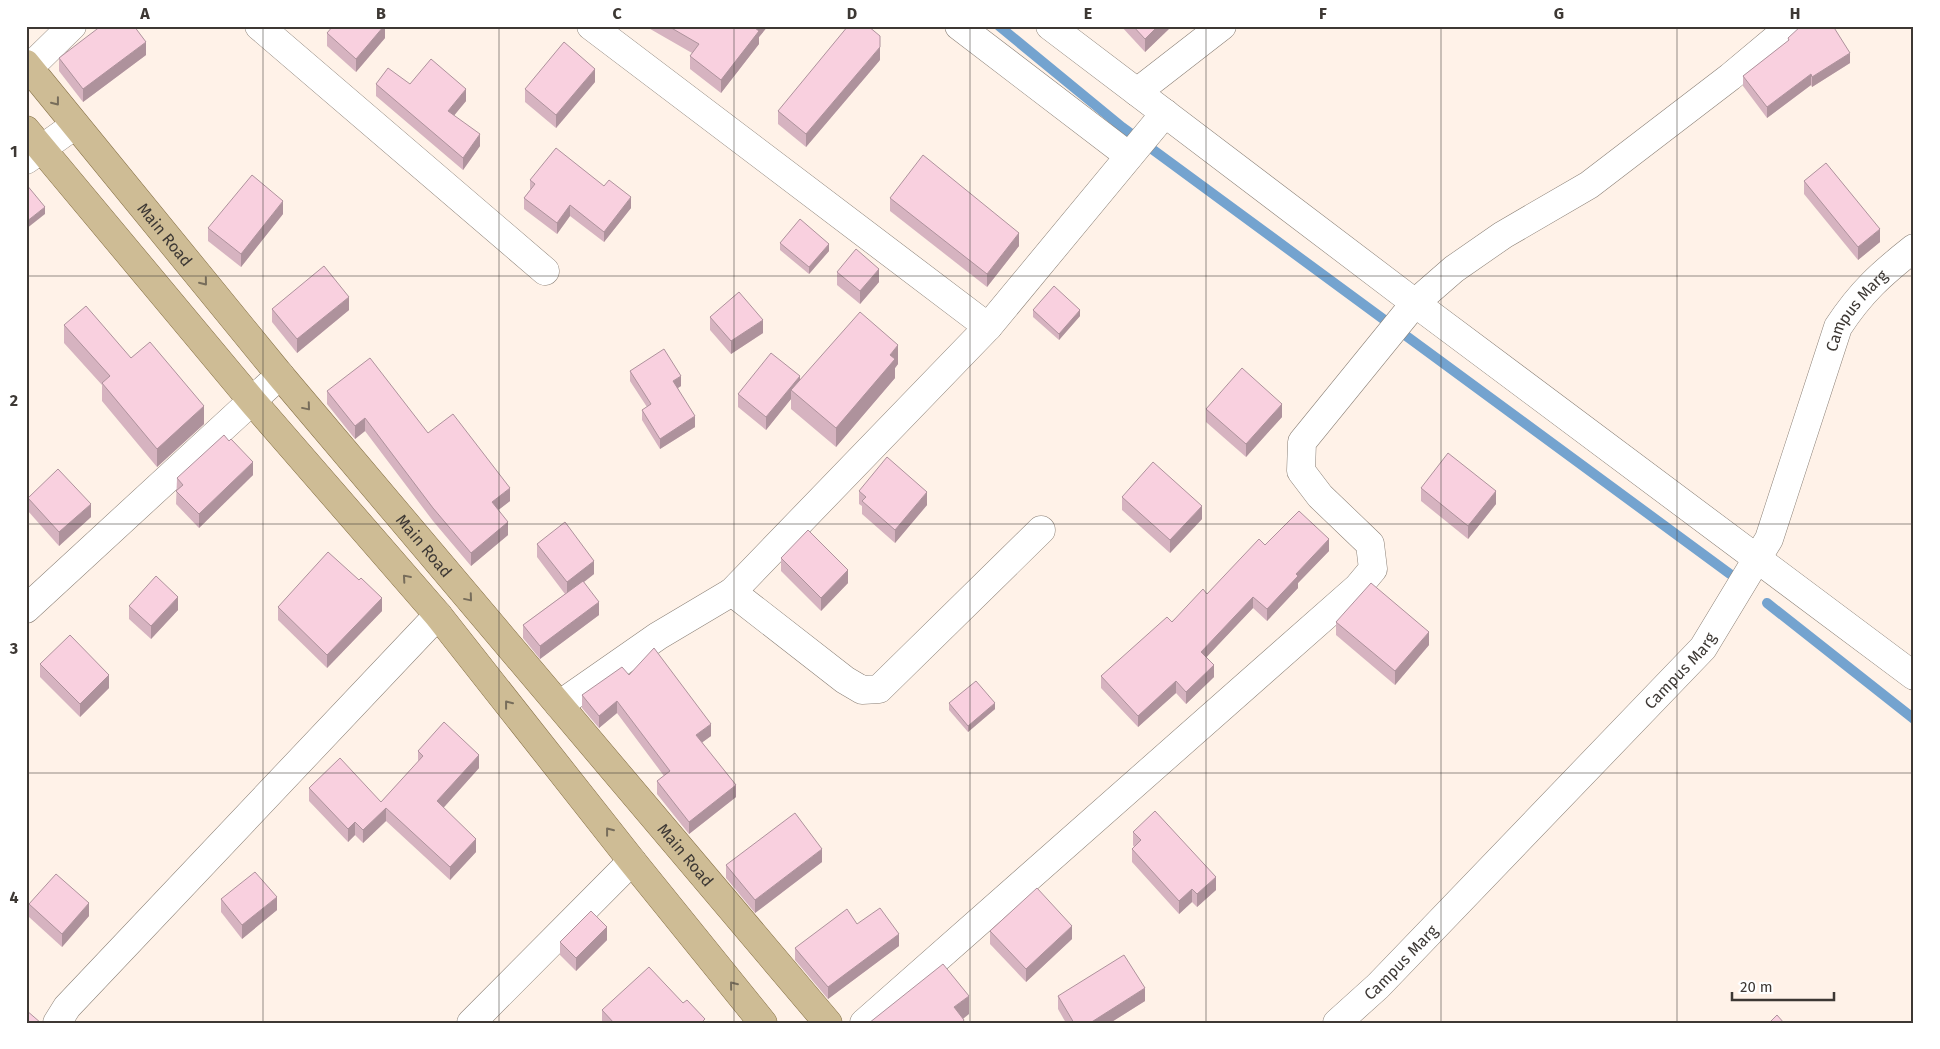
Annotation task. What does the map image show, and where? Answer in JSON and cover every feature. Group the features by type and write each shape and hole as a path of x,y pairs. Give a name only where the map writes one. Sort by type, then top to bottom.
{"main road":[{"name":"Main Road","path":"28,66 280,375 828,1023"},
{"path":"31,147 438,615 632,861 764,1023"}],"street":[{"path":"28,66 72,26"},
{"path":"259,26 545,271"},
{"path":"591,26 988,327"},
{"path":"958,26 1132,152"},
{"path":"1050,26 1137,92 1159,119 1415,303 1914,676"},
{"path":"1137,92 1222,26"},
{"path":"864,1023 1358,587 1373,569 1370,544 1320,496 1301,471 1302,442 1415,303 1454,269 1503,235 1589,185 1730,77 1791,26"},
{"path":"558,705 658,636 732,592 988,327 1159,119"},
{"path":"31,147 75,125"},
{"name":"Campus Marg","path":"1337,1023 1384,979 1703,648 1769,538 1838,327 1857,299 1879,276 1914,248"},
{"path":"26,609 253,402 280,375"},
{"path":"732,592 845,680 862,690 879,689 1041,530"},
{"path":"57,1023 74,999 438,615"},
{"path":"472,1023 632,861"}],"building":[{"path":"101,26 134,26 146,42 83,89 59,58"},
{"path":"333,26 384,26 356,59 327,33"},
{"path":"668,26 757,26 755,28 759,31 721,80 690,56 699,44"},
{"path":"848,26 868,26 880,36 880,47 806,134 778,111"},
{"path":"1133,26 1158,26 1145,39"},
{"path":"1801,26 1833,26 1850,53 1812,77 1811,74 1767,107 1743,76 1789,40 1788,38"},
{"path":"564,42 595,69 556,115 525,89"},
{"path":"431,59 466,89 448,111 480,134 463,158 376,84 388,68 410,84"},
{"path":"556,148 604,186 609,180 631,197 604,232 570,205 557,223 524,198 535,184 530,180"},
{"path":"923,155 1019,233 987,274 890,198"},
{"path":"1826,163 1880,229 1858,247 1804,181"},
{"path":"252,175 283,201 241,254 208,228"},
{"path":"26,184 45,207 26,222"},
{"path":"800,219 829,244 809,267 780,243"},
{"path":"856,249 879,269 860,291 837,272"},
{"path":"324,266 349,297 297,339 272,309"},
{"path":"1054,286 1080,310 1059,334 1033,310"},
{"path":"739,292 763,320 731,341 710,317"},
{"path":"86,306 131,358 150,342 204,406 157,449 102,383 110,376 64,325"},
{"path":"860,312 898,345 890,355 895,359 836,428 791,390"},
{"path":"664,349 681,376 673,381 695,416 660,439 642,410 651,404 630,371"},
{"path":"771,353 800,376 766,417 738,394"},
{"path":"370,358 428,433 453,414 510,488 492,502 508,522 471,553 433,508 365,418 355,426 327,391"},
{"path":"1242,368 1282,404 1246,444 1206,409"},
{"path":"224,435 229,441 231,439 253,462 199,514 176,491 183,485 177,478"},
{"path":"1448,453 1496,491 1468,526 1421,488"},
{"path":"887,457 927,492 895,530 862,501 866,497 859,491"},
{"path":"1153,462 1202,506 1170,540 1122,497"},
{"path":"58,469 91,504 59,532 28,498"},
{"path":"1299,511 1329,539 1267,609 1253,597 1201,652 1214,665 1186,692 1176,681 1138,716 1101,676 1167,617 1172,622 1203,589 1207,594 1259,539 1265,545"},
{"path":"565,522 594,561 567,582 537,544"},
{"path":"808,530 848,570 821,598 781,558"},
{"path":"328,552 359,580 361,578 382,598 327,655 278,607"},
{"path":"156,576 178,597 151,626 129,606"},
{"path":"583,581 599,602 540,646 523,625"},
{"path":"1371,583 1429,632 1395,671 1336,622"},
{"path":"70,635 109,675 80,704 40,664"},
{"path":"654,648 711,724 696,735 736,785 689,822 657,781 670,771 617,701 599,716 582,695 622,667 629,675"},
{"path":"976,681 995,703 968,726 949,703"},
{"path":"444,722 479,755 437,801 476,839 450,867 386,808 363,830 355,822 348,829 309,788 340,758 381,802 423,756 418,751"},
{"path":"1155,811 1216,877 1197,894 1192,889 1179,901 1132,849 1141,840 1133,832"},
{"path":"795,813 822,849 755,900 726,865"},
{"path":"255,872 277,897 242,925 221,899"},
{"path":"56,874 89,903 62,934 29,904"},
{"path":"1037,888 1072,926 1026,969 990,931"},
{"path":"880,908 899,934 828,987 795,948 847,909 857,924"},
{"path":"591,911 607,927 576,958 560,942"},
{"path":"1124,955 1145,988 1090,1023 1074,1023 1058,996"},
{"path":"943,964 969,996 954,1007 964,1020 962,1023 869,1023"},
{"path":"649,967 683,1003 687,1000 705,1019 701,1023 614,1023 602,1010"},
{"path":"26,1010 41,1023 26,1023"},
{"path":"1777,1015 1784,1023 1769,1023"}],"waterway":[{"path":"999,26 1122,127 1730,574"},
{"path":"1767,603 1914,719"}]}
